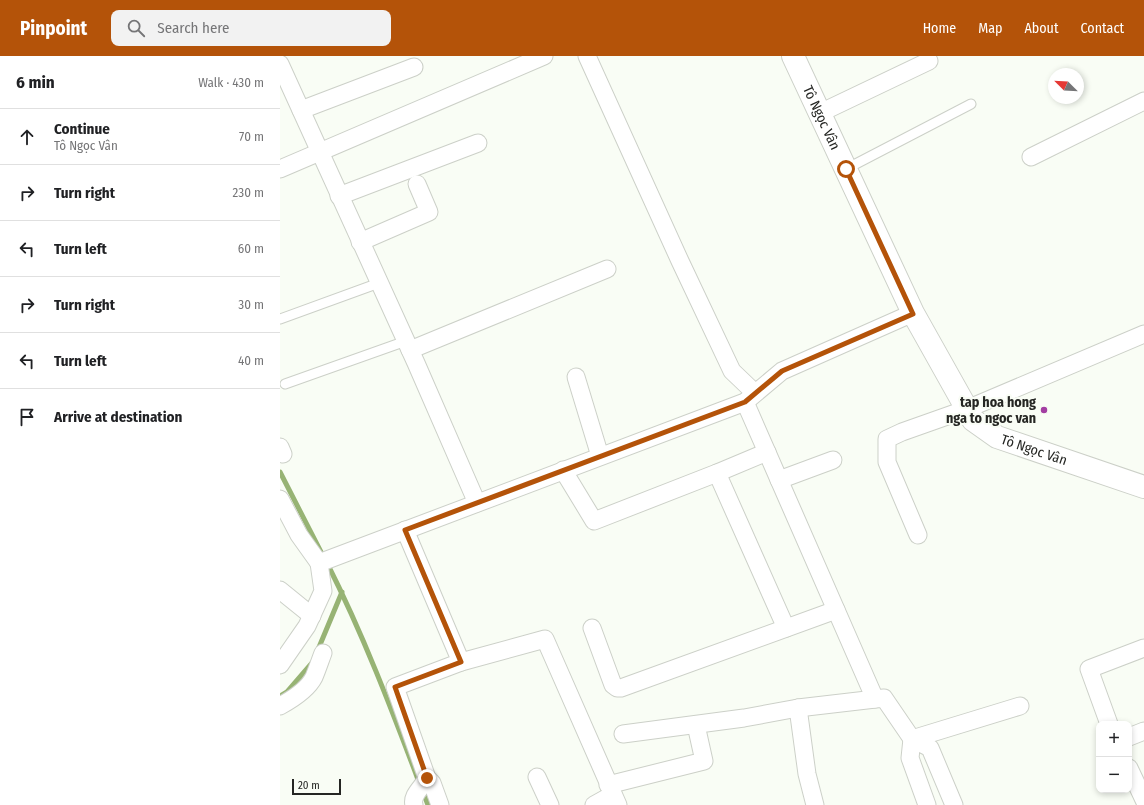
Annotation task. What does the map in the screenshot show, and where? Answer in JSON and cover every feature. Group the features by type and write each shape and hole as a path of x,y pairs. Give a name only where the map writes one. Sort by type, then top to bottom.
{"street":[{"path":"280,169 544,56"},
{"path":"587,56 680,261 732,371 750,398 767,452 787,477 836,610 875,699"},
{"name":"Tô Ngọc Vân","path":"793,56 913,314 973,420 997,437 1144,487"},
{"path":"820,113 930,62"},
{"path":"280,64 408,346 477,503"},
{"path":"301,110 414,67"},
{"path":"1031,157 1144,101"},
{"path":"339,196 478,143"},
{"path":"360,242 429,212 417,184"},
{"path":"408,346 607,269"},
{"path":"321,562 750,398 782,371 913,314"},
{"path":"918,535 887,462 887,439 966,409 1144,334"},
{"path":"576,377 600,456"},
{"path":"563,470 594,521 767,452"},
{"path":"787,477 833,460"},
{"path":"717,473 786,628"},
{"path":"280,499 299,535 321,562 323,591 312,616 283,655"},
{"path":"405,530 461,662"},
{"path":"280,590 312,616"},
{"path":"592,628 613,685 617,688 621,688 836,610"},
{"path":"440,805 432,783 420,791 395,687 461,662 546,639 613,795"},
{"path":"1108,721 1089,669 1144,648"},
{"path":"280,706 306,687 313,678 322,653"},
{"path":"623,734 744,718 798,708 884,698 912,739 930,748 954,805"},
{"path":"912,739 1020,706"},
{"path":"798,708 807,774 815,805"},
{"path":"594,805 613,795 704,761 696,724"},
{"path":"1132,736 1144,731"},
{"path":"912,739 910,758 927,805"},
{"path":"1132,774 1144,800"},
{"path":"537,777 550,805"}],"lane":[{"path":"846,169 971,104"},
{"path":"280,319 379,283"},
{"path":"285,384 408,346"}],"waterway":[{"path":"280,472 323,556"},
{"path":"327,563 365,644 419,782"},
{"path":"317,652 342,592"},
{"path":"282,695 287,692 312,663"},
{"path":"423,792 428,805"}],"place":[{"name":"tap hoa hong nga to ngoc van","path":"1044,410"}],"route":[{"path":"427,778 395,687 461,662 405,530 745,402 782,371 913,314 846,169"}]}
